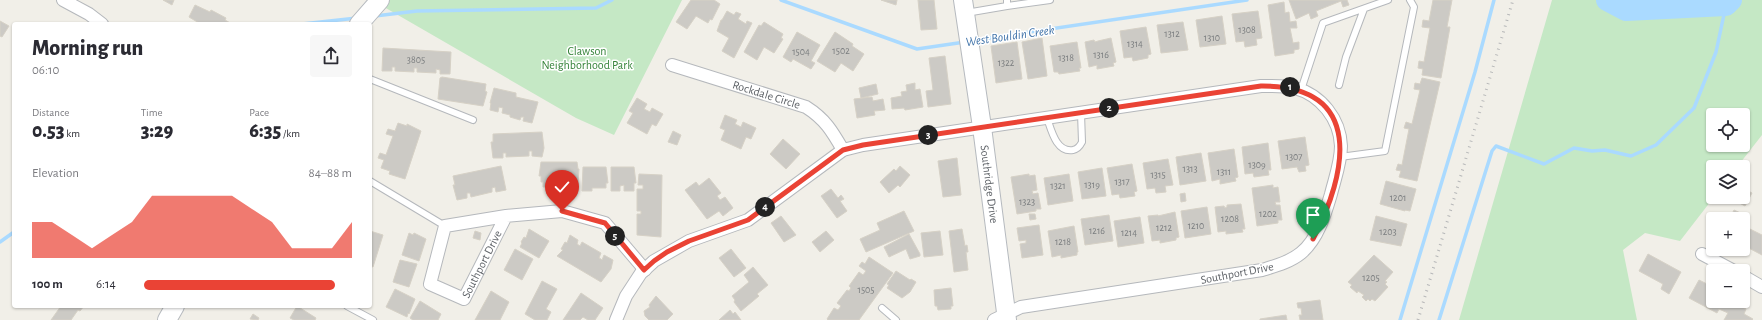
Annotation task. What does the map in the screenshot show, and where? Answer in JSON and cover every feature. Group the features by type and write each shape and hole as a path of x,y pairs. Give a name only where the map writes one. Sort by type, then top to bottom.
{"street":[{"path":"63,0 89,14 99,22"},
{"path":"361,22 380,0"},
{"name":"Southridge Drive","path":"965,14 982,127 1003,318"},
{"name":"Rockdale Circle","path":"672,64 806,107 819,115 831,129 843,150"},
{"name":"Southport Drive","path":"616,320 626,296 644,270 654,261 667,252 689,241 748,220 843,150 881,141 1261,86 1279,86 1301,90 1320,102 1332,115 1339,130 1341,146 1340,157 1324,217 1313,239 1301,253 1282,264 1262,270 1021,307 1003,318"},
{"name":"Southport Drive","path":"506,216 464,300 430,284 445,226 506,216 562,211 605,223 644,270"},
{"path":"1702,254 1721,264"},
{"path":"1750,280 1762,286"},
{"path":"167,320 174,308"}],"lane":[{"path":"965,14 1007,3 1050,0"},
{"path":"1301,90 1323,23 1388,0"},
{"path":"1340,157 1385,151 1414,7 1410,0"},
{"path":"1339,85 1346,57 1364,9"},
{"path":"372,81 473,120"},
{"path":"1047,118 1054,137 1060,145 1070,150 1076,150 1082,142 1081,112"},
{"path":"372,182 445,226"},
{"path":"351,308 373,320"},
{"path":"882,308 896,320"}],"green space":[{"name":"Clawson Neighborhood Park","path":"390,0 682,0 614,135 576,118 384,7"},
{"path":"1552,0 1762,0 1762,135 1750,150 1750,108 1706,108 1706,152 1749,152 1742,160 1706,160 1706,204 1709,204 1680,241 1645,233 1623,250 1637,320 1459,320"}],"building":[{"path":"163,0 174,0 172,5"},
{"path":"691,0 714,0 720,4 712,20 710,19 708,23 696,16 687,29 676,22"},
{"path":"881,0 897,0 896,5"},
{"path":"918,0 934,0 937,29 921,30"},
{"path":"1289,0 1347,0 1349,5 1343,7 1341,1 1316,11 1318,16 1311,19 1309,13 1296,19"},
{"path":"1433,0 1452,0 1447,27 1450,27 1441,78 1422,75 1423,69 1418,68 1419,61 1424,62 1430,28 1422,27 1423,20 1429,21"},
{"path":"1284,2 1285,13 1289,12 1290,22 1296,21 1297,28 1290,28 1293,43 1299,42 1299,49 1294,50 1294,53 1275,56 1268,5"},
{"path":"195,5 210,12 211,10 226,18 225,20 228,22 197,22 189,17"},
{"path":"727,11 734,15 736,12 741,14 738,19 746,24 747,21 752,23 734,58 722,51 729,38 717,31 721,20"},
{"path":"1258,11 1262,38 1256,39 1257,45 1245,47 1244,41 1236,42 1232,14"},
{"path":"1222,16 1226,44 1200,47 1196,20"},
{"path":"0,21 9,26 2,37 0,36"},
{"path":"764,22 783,34 781,38 783,39 774,53 764,47 757,60 744,52 759,25 761,26"},
{"path":"1183,22 1188,50 1161,53 1157,25"},
{"path":"1146,27 1151,54 1148,55 1148,58 1133,61 1132,57 1124,58 1120,31"},
{"path":"797,32 820,45 811,61 815,63 811,69 793,59 791,62 783,57"},
{"path":"835,32 853,44 852,46 864,54 853,71 841,63 835,72 817,61"},
{"path":"1042,38 1047,76 1028,79 1022,42"},
{"path":"1111,38 1116,62 1113,63 1114,66 1097,69 1097,65 1089,67 1085,42 1094,40 1095,42"},
{"path":"1017,42 1022,79 996,83 991,46"},
{"path":"1077,42 1081,68 1079,68 1080,71 1059,74 1058,72 1054,72 1050,46"},
{"path":"383,48 451,52 450,74 440,74 440,70 436,69 436,73 417,72 417,68 414,68 414,72 395,71 395,67 392,67 392,71 382,71"},
{"path":"945,56 951,104 928,107 926,91 933,90 929,58"},
{"path":"442,77 486,84 485,91 487,92 483,106 438,99 440,78"},
{"path":"1422,78 1440,82 1417,181 1399,177 1401,171 1396,170 1398,164 1402,165 1409,129 1404,128 1406,122 1412,124 1420,90 1414,89 1415,83 1420,84"},
{"path":"915,83 915,90 920,89 923,107 905,110 904,108 892,109 891,98 902,96 901,92 907,91 906,85"},
{"path":"876,84 878,94 861,98 859,88"},
{"path":"494,88 516,93 516,97 538,102 532,123 523,121 524,117 521,117 520,120 502,113 503,108 499,107 498,112 490,110 490,103"},
{"path":"872,97 873,101 883,99 885,110 874,111 875,115 857,118 854,99"},
{"path":"637,98 647,104 644,109 650,112 652,108 663,114 656,126 652,124 647,134 627,123 633,113 629,111"},
{"path":"725,115 737,120 735,124 741,127 743,122 756,128 751,139 746,137 741,149 721,140 725,130 720,128"},
{"path":"398,123 407,126 407,124 421,131 405,179 389,174 390,171 381,168 384,160 378,158 380,153 386,155 393,136 386,134 388,129 395,131"},
{"path":"673,131 681,135 677,145 668,142"},
{"path":"542,132 544,148 542,157 532,156 532,151 529,151 529,156 506,157 506,153 503,153 503,158 493,158 491,142 493,142 493,134"},
{"path":"1305,137 1309,165 1305,166 1306,171 1299,172 1297,167 1282,169 1278,141"},
{"path":"783,139 800,154 786,169 770,154"},
{"path":"1268,143 1271,170 1268,170 1269,175 1254,177 1253,173 1245,174 1242,147"},
{"path":"1234,149 1238,177 1235,178 1236,181 1220,184 1220,179 1212,181 1208,153"},
{"path":"1201,153 1206,181 1180,185 1176,157"},
{"path":"957,158 961,195 943,197 938,161"},
{"path":"1168,159 1173,185 1165,186 1166,192 1156,193 1155,188 1147,189 1143,163"},
{"path":"541,162 577,162 579,169 578,184 569,185 569,187 543,187 541,176 539,176"},
{"path":"1132,164 1137,191 1134,192 1135,196 1120,198 1119,194 1112,195 1107,168"},
{"path":"501,166 506,190 496,192 495,187 492,188 492,192 471,197 470,193 467,193 467,198 457,200 453,185 455,185 453,176"},
{"path":"900,166 910,175 900,187 898,185 889,193 880,182 894,169 896,171"},
{"path":"583,167 606,167 608,183 606,183 606,188 592,188 592,191 582,191"},
{"path":"611,167 634,167 636,183 634,183 634,191 624,191 624,185 620,186 620,191 611,191"},
{"path":"1102,168 1106,196 1082,199 1078,172"},
{"path":"639,174 662,175 661,237 637,235 637,214 641,214 641,211 637,211 637,189 643,189 643,185 638,185"},
{"path":"1029,174 1029,176 1035,175 1037,190 1032,191 1033,194 1038,193 1041,209 1017,214 1011,177"},
{"path":"1069,174 1073,201 1048,205 1044,178"},
{"path":"709,178 721,193 717,196 720,200 725,197 733,208 723,216 719,211 707,219 685,190 696,182 699,186"},
{"path":"1386,181 1416,189 1410,211 1380,204"},
{"path":"1273,185 1273,188 1278,187 1280,202 1275,202 1276,205 1280,205 1282,220 1278,220 1278,223 1257,226 1252,188"},
{"path":"831,189 838,198 841,195 844,199 840,201 847,211 837,218 821,196"},
{"path":"1185,193 1186,201 1181,202 1180,194"},
{"path":"1241,204 1245,229 1242,229 1243,232 1226,234 1226,231 1218,232 1215,207 1224,206 1225,208 1227,205"},
{"path":"1207,207 1211,234 1185,238 1181,211"},
{"path":"904,211 914,231 866,252 860,239 880,230 877,223"},
{"path":"1175,212 1179,237 1176,238 1176,240 1160,243 1160,240 1152,241 1148,216 1158,216"},
{"path":"1029,214 1035,214 1036,219 1030,220"},
{"path":"1109,215 1113,241 1085,245 1081,219"},
{"path":"781,216 796,235 784,242 771,223"},
{"path":"1376,216 1407,224 1401,246 1370,240"},
{"path":"1140,217 1144,243 1118,247 1114,221"},
{"path":"1039,225 1043,255 1022,258 1020,244 1026,243 1026,240 1019,241 1017,228"},
{"path":"1074,226 1078,252 1077,255 1061,258 1061,255 1052,257 1048,231"},
{"path":"529,229 549,241 539,258 520,247 524,237 526,238"},
{"path":"962,229 965,246 967,245 968,252 966,252 968,270 954,272 949,231"},
{"path":"1750,229 1762,235 1762,255 1750,249"},
{"path":"475,231 481,233 480,240 473,238"},
{"path":"826,231 834,240 820,252 812,242"},
{"path":"940,231 943,255 924,257 921,233"},
{"path":"372,232 383,235 372,267"},
{"path":"409,233 413,235 414,233 426,239 419,261 402,255"},
{"path":"909,234 920,256 910,259 906,249 889,257 884,247"},
{"path":"570,235 578,240 577,244 580,246 582,242 601,253 599,258 602,260 604,255 613,260 611,269 601,282 557,256 563,250 561,249 565,242 567,243"},
{"path":"515,249 533,259 522,280 504,270"},
{"path":"731,249 746,268 734,277 719,258"},
{"path":"1648,254 1681,272 1669,294 1661,289 1663,284 1639,271"},
{"path":"1374,255 1393,272 1385,281 1387,282 1385,284 1388,287 1375,301 1372,299 1370,301 1368,299 1366,301 1362,297 1364,295 1358,291 1357,293 1350,287 1352,285 1348,282"},
{"path":"869,257 893,273 859,320 828,320 827,319 834,308 838,310 841,306 837,303 847,290 849,291 851,288 849,286 859,272 863,275 866,271 859,266 862,262 865,264"},
{"path":"400,260 417,264 409,287 393,282"},
{"path":"753,267 768,285 757,294 759,296 741,311 734,302 735,300 732,296 749,282 744,275"},
{"path":"896,271 916,282 910,292 902,298 887,288 889,285 887,284"},
{"path":"1699,280 1706,284 1706,307 1689,298"},
{"path":"542,281 557,289 546,309 551,312 547,320 535,320 525,314"},
{"path":"951,288 953,306 951,306 951,309 938,310 937,306 935,306 934,290"},
{"path":"395,289 415,299 407,317 386,307"},
{"path":"491,291 509,302 500,320 475,320"},
{"path":"581,293 603,308 595,320 588,320 583,317 580,320 563,320"},
{"path":"656,296 673,314 667,320 649,320 645,316 644,311 650,307 649,305"},
{"path":"1320,300 1323,320 1300,320 1299,315 1302,315 1301,308 1298,308 1297,303"},
{"path":"420,301 441,314 438,320 413,320 410,318"},
{"path":"60,308 82,308 80,311 78,310 71,320 51,320"},
{"path":"296,308 300,308 316,318 315,320 294,320 290,318"},
{"path":"1708,308 1744,308 1746,309 1744,314 1753,319 1724,320 1728,313 1719,309 1717,313"},
{"path":"730,310 733,314 735,312 741,320 719,320"},
{"path":"253,314 259,318 258,320 250,319"},
{"path":"1286,315 1287,320 1260,320 1260,319"}],"waterway":[{"name":"West Bouldin Creek","path":"375,16 417,11 596,8 612,0"},
{"name":"West Bouldin Creek","path":"781,0 917,49 965,42"},
{"name":"West Bouldin Creek","path":"975,40 1247,0"},
{"path":"1400,320 1475,72 1494,0"},
{"name":"West Bouldin Creek","path":"1607,0 1626,10 1726,5 1731,0"},
{"path":"1439,320 1492,151 1496,146 1544,164 1574,148 1592,151 1605,150 1631,156 1656,145 1694,108 1716,52 1726,5"},
{"name":"West Bouldin Creek","path":"320,22 357,18"},
{"name":"West Bouldin Creek","path":"0,242 12,233"}],"railway":[{"path":"1418,320 1513,0"}],"route":[{"path":"562,211 605,223 644,270 667,252 689,241 748,220 843,150 881,141 995,126 1261,86 1279,86 1294,88 1308,93 1320,102 1332,115 1339,130 1341,146 1340,163 1324,217 1313,239"}]}
